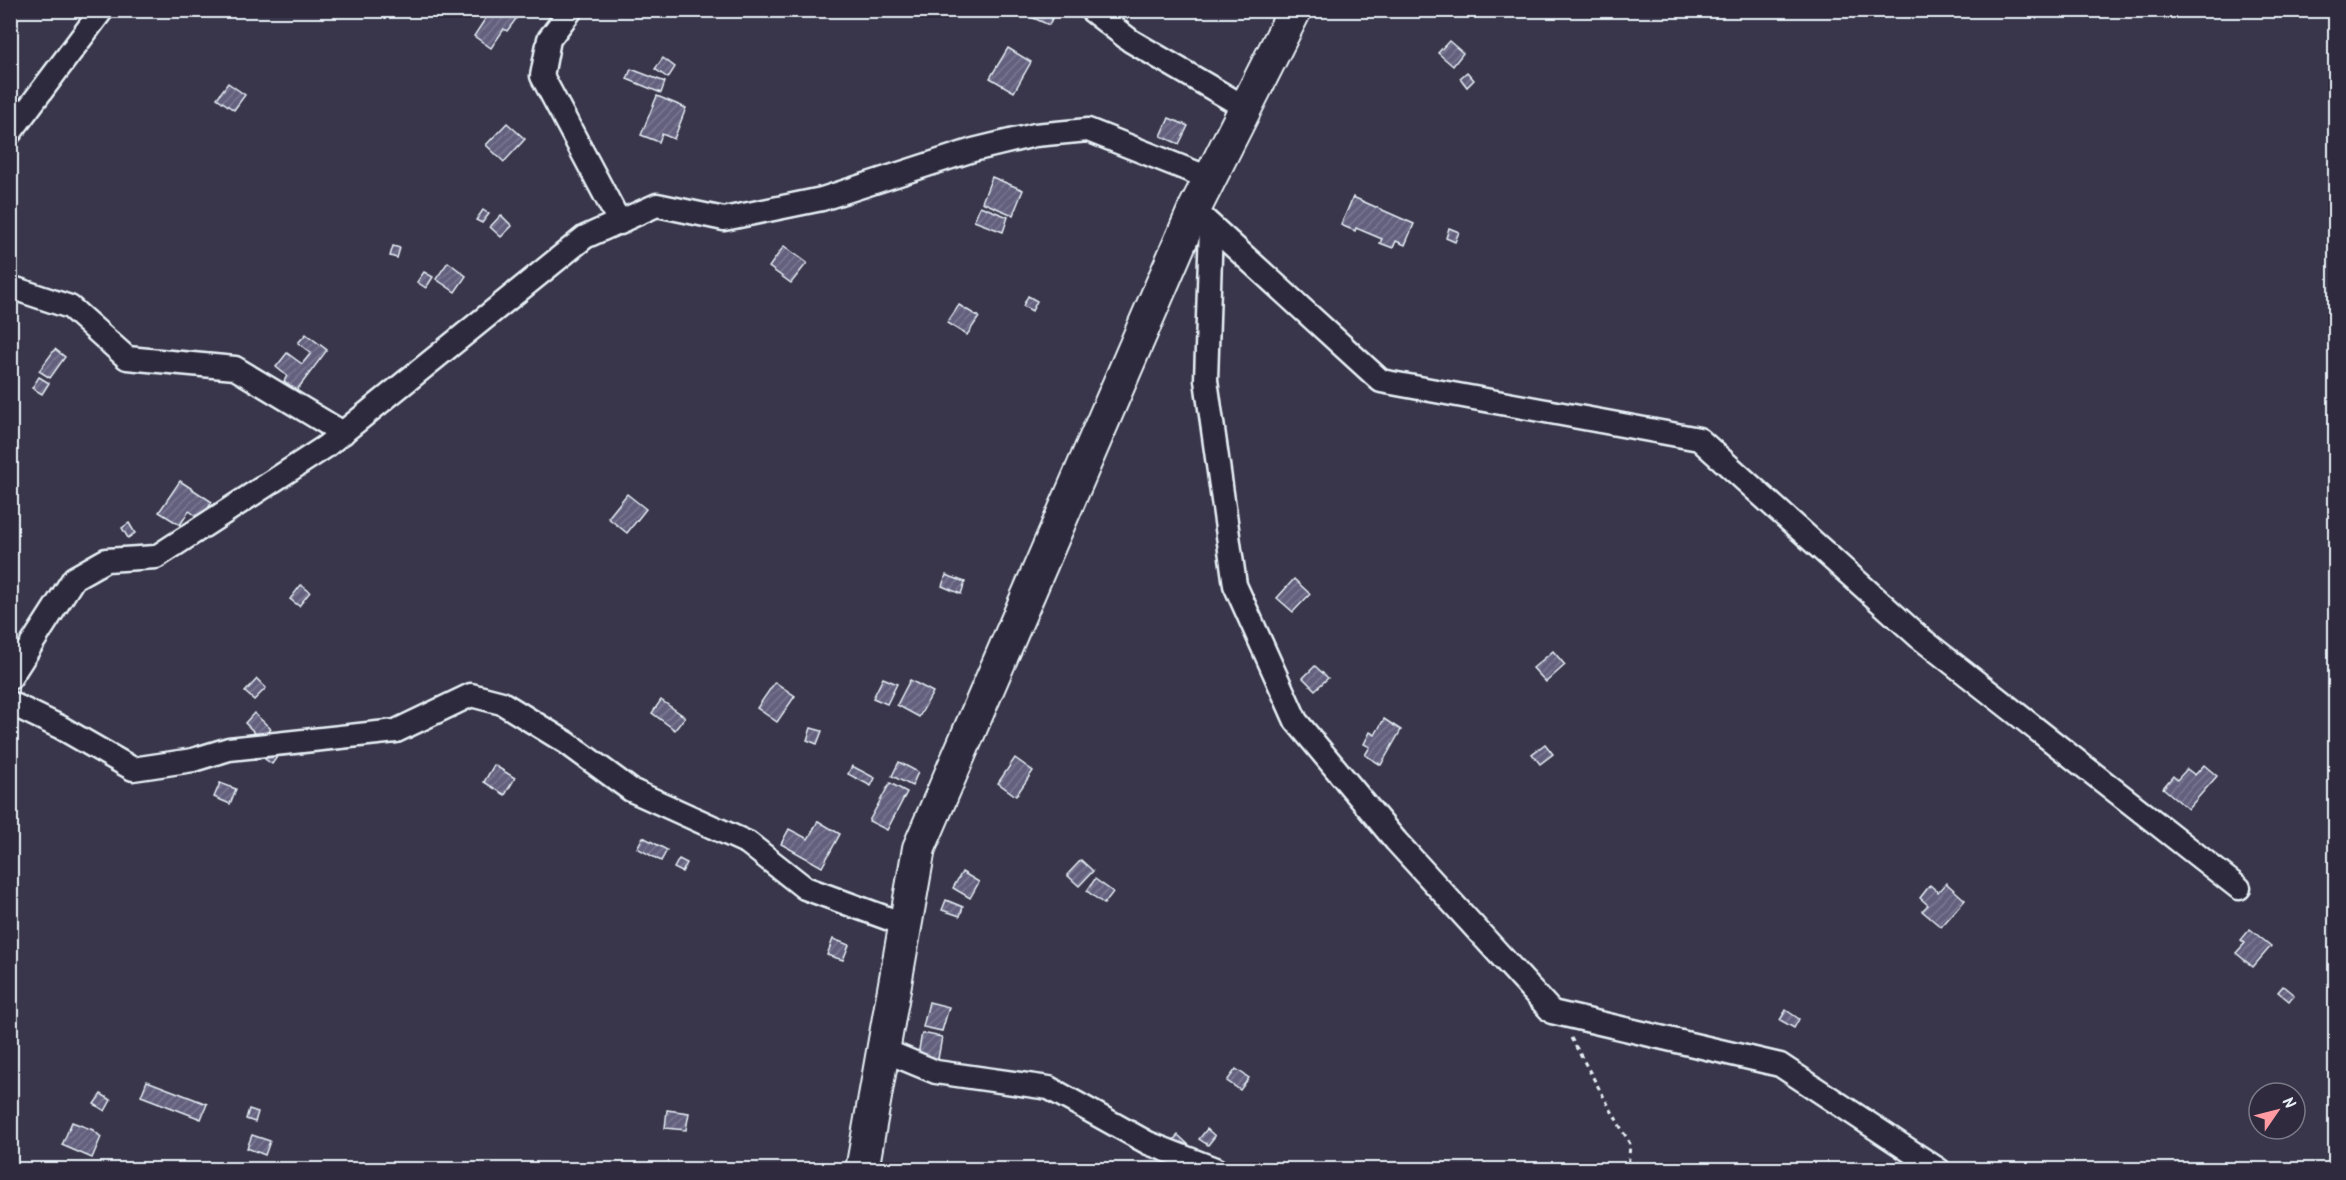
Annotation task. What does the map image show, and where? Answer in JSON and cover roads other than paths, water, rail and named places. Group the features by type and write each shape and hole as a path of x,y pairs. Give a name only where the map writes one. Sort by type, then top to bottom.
{"street":[{"path":"10,133 102,10"},
{"path":"570,10 549,39 542,76 620,223"},
{"path":"1090,10 1131,41 1246,108"},
{"path":"1295,10 1209,178 1202,218 1206,380 1235,585 1296,721 1396,841 1552,1012 1780,1065 1939,1170"},
{"path":"10,678 74,578 106,560 156,557 325,447 585,237 657,205 724,219 822,199 994,145 1035,135 1088,130 1209,178"},
{"path":"1202,218 1381,381 1699,439 1919,638 2239,888"},
{"path":"862,1170 919,848 1202,218"},
{"path":"10,287 70,307 128,358 235,368 343,432"},
{"path":"10,703 60,727 133,769 193,760 229,749 396,731 471,695 501,703 567,743 631,790 748,843 805,888 906,924"},
{"path":"883,1050 936,1072 1049,1088 1148,1143 1215,1169"}]}
